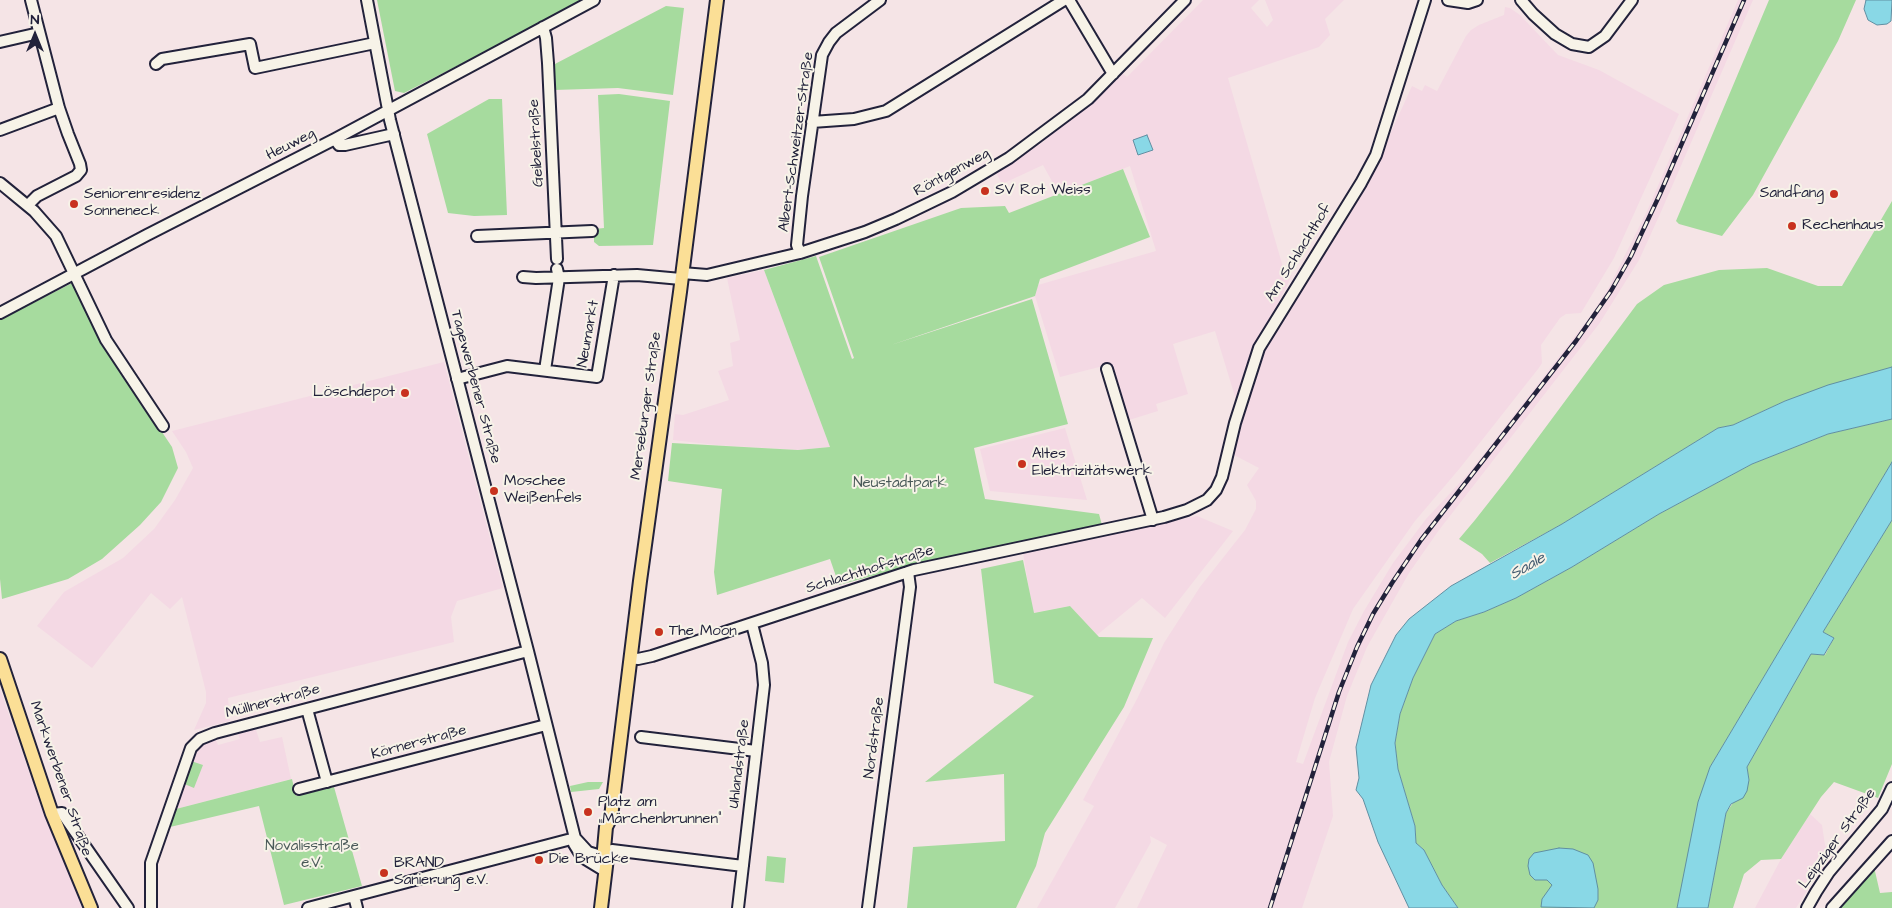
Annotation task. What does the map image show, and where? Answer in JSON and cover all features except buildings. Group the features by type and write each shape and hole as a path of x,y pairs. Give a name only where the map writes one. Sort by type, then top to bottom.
{"main road":[{"name":"Merseburger Straße","path":"601,908 609,854 604,849 605,833 611,818 630,658 717,0"},
{"name":"Markwerbener Straße","path":"0,659 52,814 91,908"}],"street":[{"path":"28,205 37,196 76,176 80,170 80,164 59,108 31,0"},
{"name":"Tagewerbener Straße","path":"367,0 388,110 528,651 575,838 575,846 582,858 605,871"},
{"name":"Heuweg","path":"0,313 334,140 594,0"},
{"name":"Albert-Schweitzer-Straße","path":"800,253 797,245 802,196 822,55 829,42 844,26 880,0"},
{"path":"812,122 854,120 886,111 1064,0"},
{"path":"1069,0 1113,74"},
{"name":"Röntgenweg","path":"523,277 558,273 707,275 800,253 865,232 952,192 1009,158 1052,127 1088,99 1185,0"},
{"name":"Am Schlachthof","path":"1187,510 1207,500 1216,490 1222,477 1235,424 1259,348 1372,163 1386,126 1425,0"},
{"path":"1448,0 1477,0"},
{"path":"1521,0 1555,34 1572,44 1589,47 1605,36 1632,0"},
{"name":"Geibelstraße","path":"543,27 548,63 557,258"},
{"path":"0,42 39,33"},
{"path":"156,64 162,59 250,44 256,68 375,42"},
{"path":"0,130 59,108"},
{"path":"334,140 339,145 345,146 394,134"},
{"path":"0,183 28,205 56,236 106,340 163,426"},
{"path":"477,236 592,231"},
{"path":"545,370 558,273"},
{"name":"Neumarkt","path":"457,379 507,366 597,377 614,275"},
{"path":"1108,369 1153,520"},
{"name":"Schlachthofstraße","path":"630,658 638,660 652,656 908,572 1153,520 1187,510"},
{"name":"Nordstraße","path":"868,908 910,587 908,572"},
{"name":"Uhlandstraße","path":"738,908 764,685 762,663 752,624"},
{"name":"Müllnerstraße","path":"150,908 151,863 191,748 195,743 207,735 528,651"},
{"path":"307,709 327,782"},
{"name":"Körnerstraße","path":"299,789 546,725"},
{"path":"642,737 756,751"},
{"name":"Leipziger Straße","path":"1807,908 1829,872 1882,809 1892,788"},
{"path":"52,814 62,813 128,908"},
{"path":"308,908 575,838 588,852 743,866"},
{"path":"1832,908 1892,841"},
{"path":"354,896 357,908"}],"shaded area":[{"path":"1203,0 1259,0 1251,8 1267,27 1273,20 1265,0 1344,0 1325,19 1330,35 1319,47 1228,78 1285,274 1292,275 1265,331 1251,354 1236,400 1215,331 1173,344 1188,394 1156,404 1158,411 1129,420 1111,364 1060,377 1035,296 1038,285 1156,251 1130,166 1059,194 1043,165 1002,184 996,172 1043,142 1122,73 1127,77"},
{"path":"1738,0 1753,0 1639,260 1599,324 1439,530 1409,573 1367,647 1347,696 1329,762 1333,816 1302,908 1137,908 1167,845 1150,836 1151,842 1115,908 1037,908 1094,806 1083,800 1137,699 1164,643 1200,587 1245,530 1256,509 1256,501 1247,485 1259,468 1232,454 1266,345 1372,174 1412,86 1422,91 1425,85 1437,91 1466,36 1479,25 1504,15 1505,7 1520,15 1558,55 1599,70 1679,114 1614,258 1581,313 1566,314 1560,318 1541,345 1542,363 1538,369 1460,468 1415,521 1353,609 1315,698 1296,762 1303,764 1348,642 1393,563 1426,519 1467,475 1494,441 1589,318 1608,289 1648,209"},
{"path":"764,270 830,447 798,450 716,445 673,440 675,414 683,415 729,400 718,371 733,366 730,343 740,340 727,278"},
{"path":"444,362 503,588 457,601 451,617 454,642 228,698 230,721 194,730 206,703 206,692 182,597 170,609 151,593 92,668 37,626 64,592 123,558 154,529 175,500 193,468 186,452 172,431"},
{"path":"1065,428 1087,500 990,491 980,449"},
{"path":"1197,516 1233,531 1165,618 1142,598 1097,635 1070,606 1033,613 1023,553"},
{"path":"0,689 40,803 82,908 0,908"},
{"path":"253,729 256,730 260,742 282,737 291,779 176,809 191,761 198,747 205,741 215,738 218,745 240,739 238,734"},
{"path":"1810,814 1822,825 1825,845 1834,856 1813,881 1796,908 1755,908 1781,859"}],"green space":[{"path":"377,0 586,0 404,93 395,91"},
{"path":"1769,0 1856,0 1838,41 1753,195 1722,236 1679,224 1676,221"},
{"path":"666,6 684,8 673,95 618,88 554,90 553,65"},
{"path":"619,94 670,101 653,245 599,246 594,242 594,229 604,228 598,95"},
{"path":"489,99 502,99 507,215 474,216 448,213 427,134"},
{"name":"Neustadtpark","path":"1123,169 1150,237 1040,279 1035,296 891,345 1032,299 1068,424 974,448 985,499 1099,514 1102,525 909,566 839,585 830,559 717,595 714,572 722,489 668,481 672,443 798,450 830,447 764,270 816,256 852,359 854,358 819,257 961,208 1005,206 1009,213"},
{"path":"1892,201 1892,367 1785,401 1733,425 1718,428 1562,524 1490,563 1482,554 1459,539 1508,478 1637,304 1664,285 1719,270 1767,268 1818,286 1842,286"},
{"path":"74,282 94,330 172,447 178,468 161,502 140,525 102,559 68,579 2,599 0,579 0,320"},
{"path":"1892,419 1892,462 1710,767 1677,908 1458,908 1442,885 1424,850 1416,843 1415,826 1398,769 1395,743 1400,714 1413,678 1435,634 1456,621 1484,612 1516,598 1572,567 1659,514 1752,464 1828,434"},
{"path":"1892,520 1892,764 1878,798 1834,782 1821,797 1781,859 1761,860 1744,874 1733,908 1708,908 1726,813 1749,780 1747,767 1811,654 1825,655 1834,638 1823,632"},
{"path":"1023,560 1034,613 1070,606 1099,637 1153,638 1124,707 1045,833 1036,866 1016,908 907,908 913,847 1005,841 1004,774 925,782 1034,696 994,683 981,569"},
{"path":"191,761 203,765 194,788 182,783"},
{"name":"Novalisstraße e.V.","path":"292,779 296,796 334,787 362,886 284,905 259,806 170,827 176,809"},
{"path":"588,782 603,782 599,789 571,792 570,786"},
{"path":"767,856 786,858 784,883 765,881"},
{"path":"1874,867 1880,893 1892,892 1892,908 1836,908"}],"water":[{"path":"1866,0 1892,0 1891,21 1887,24 1877,25 1868,20 1864,9"},
{"path":"1147,135 1153,150 1138,155 1133,140"},
{"name":"Saale","path":"1892,367 1892,419 1828,434 1752,464 1659,514 1572,567 1516,598 1484,612 1456,621 1435,634 1413,678 1400,714 1395,743 1398,769 1415,826 1416,843 1424,850 1442,885 1458,908 1409,908 1378,842 1363,799 1356,790 1359,778 1356,747 1371,685 1396,635 1409,619 1451,586 1562,524 1718,428 1733,425 1785,401 1828,385"},
{"path":"1892,462 1892,520 1823,632 1834,638 1824,655 1811,654 1747,767 1749,780 1747,791 1743,798 1731,804 1726,813 1708,908 1677,908 1698,802 1710,767"},
{"path":"1559,848 1573,849 1588,855 1593,863 1598,889 1598,900 1594,908 1541,907 1542,899 1552,885 1547,880 1535,880 1530,875 1529,859 1534,853"}],"railway":[{"path":"1270,908 1339,692 1373,614 1421,540 1576,341 1611,291 1631,256 1660,194 1744,0"}],"place":[{"name":"SV Rot Weiss","path":"985,191"},
{"name":"Sandfang","path":"1834,194"},
{"name":"Seniorenresidenz Sonneneck","path":"74,204"},
{"name":"Rechenhaus","path":"1792,226"},
{"name":"Löschdepot","path":"405,393"},
{"name":"Altes Elektrizitätswerk","path":"1022,464"},
{"name":"Moschee Weißenfels","path":"494,491"},
{"name":"The Moon","path":"659,632"},
{"name":"Platz am „Märchenbrunnen“","path":"588,812"},
{"name":"Die Brücke","path":"539,860"},
{"name":"BRAND Sanierung e.V.","path":"384,873"}]}
